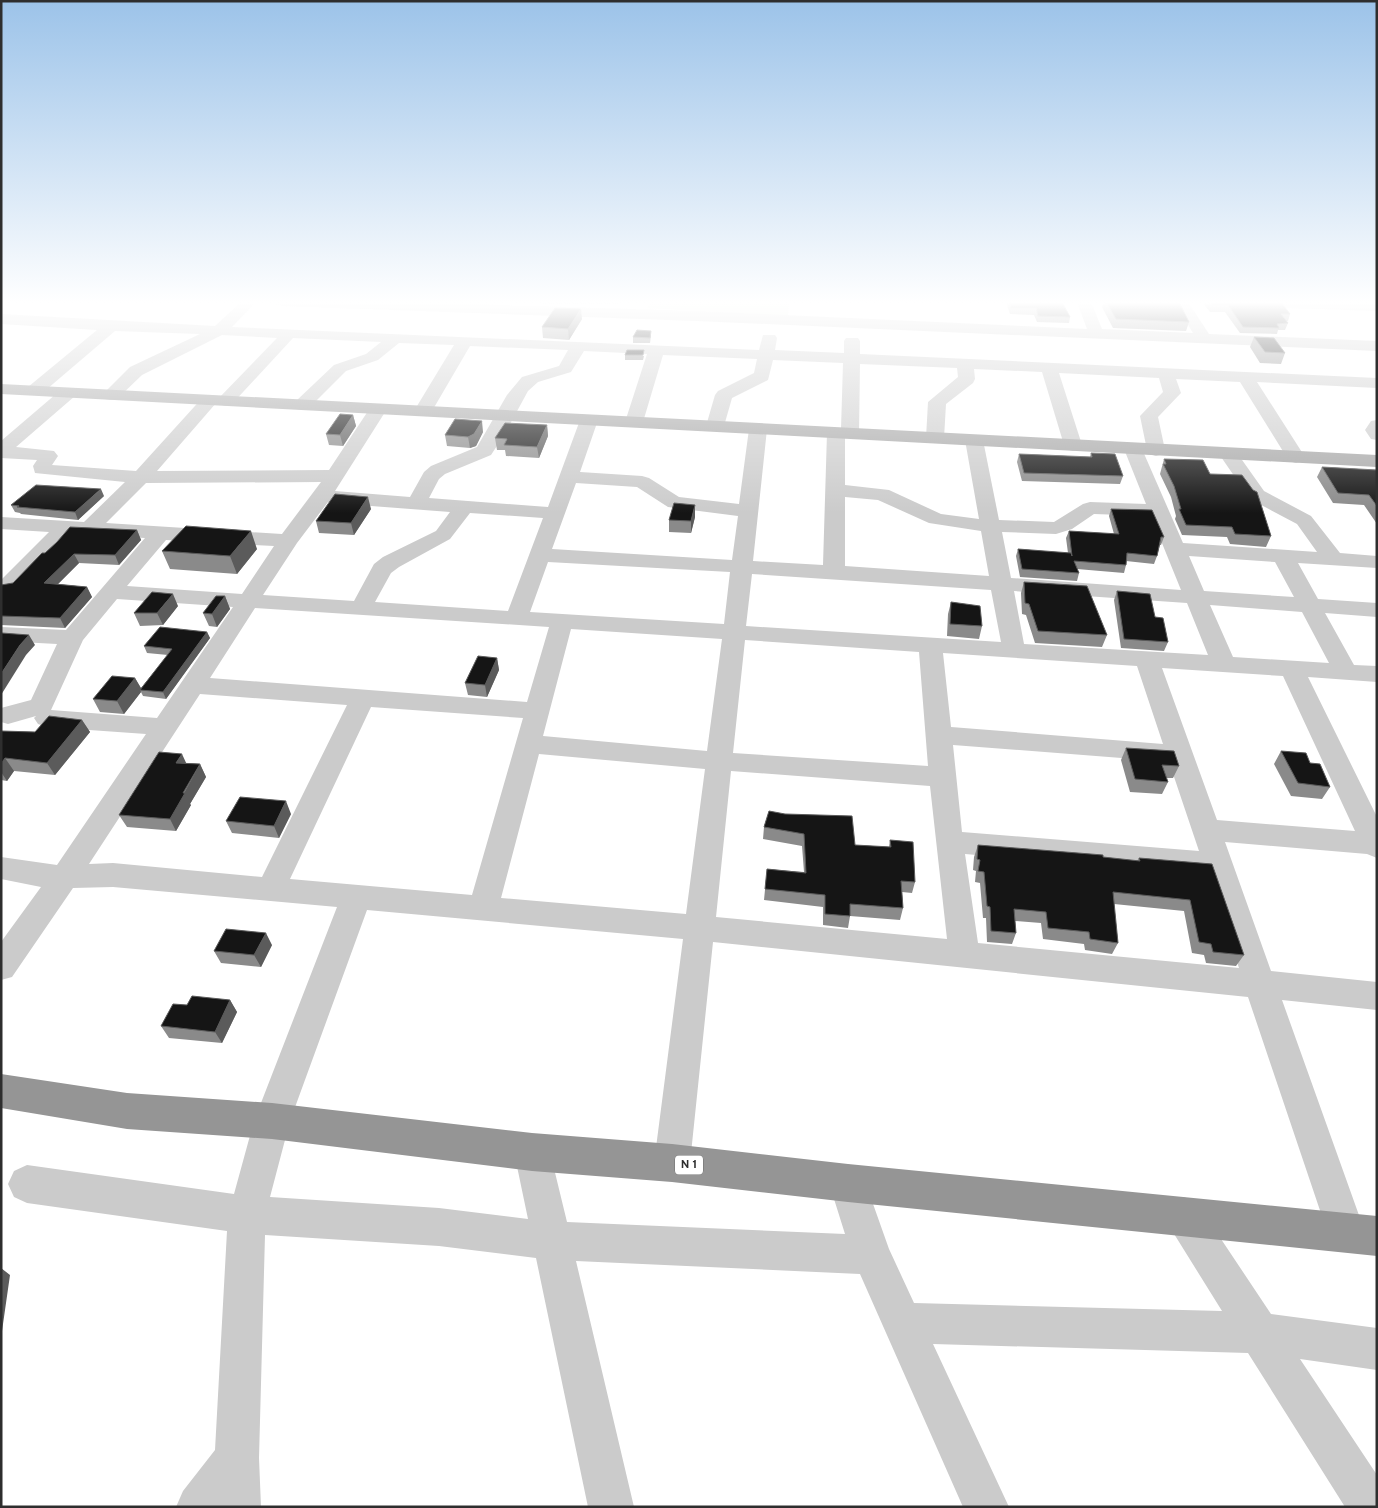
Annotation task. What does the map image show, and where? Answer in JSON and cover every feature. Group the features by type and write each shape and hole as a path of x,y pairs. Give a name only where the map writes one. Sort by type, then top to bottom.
{"highway":[{"name":"N 1","path":"1,1091 127,1111 272,1121 532,1152 672,1163 848,1183 1361,1234"}],"main road":[{"path":"1,389 1296,457 1375,464"}],"street":[{"path":"34,390 55,372"},
{"path":"111,394 134,372"},
{"path":"89,529 248,372"},
{"path":"302,405 336,372"},
{"path":"423,411 446,372"},
{"path":"416,503 431,476 438,470 484,451 489,446 504,415 525,383 536,377 553,372"},
{"path":"634,422 649,372"},
{"path":"715,426 724,395 762,376 763,372"},
{"path":"834,572 834,490 850,372"},
{"path":"935,438 936,402 967,379 966,372"},
{"path":"1050,372 1072,445"},
{"path":"1134,372 1377,382"},
{"path":"1156,450 1149,416 1172,393 1166,374"},
{"path":"1246,377 1296,457"},
{"path":"1,451 68,392"},
{"path":"1,967 65,877 163,727 288,541 328,486 378,409"},
{"path":"517,618 589,420"},
{"path":"1377,425 1374,430 1377,435"},
{"path":"672,1163 758,429"},
{"path":"974,440 1014,651"},
{"path":"1133,449 1224,664"},
{"path":"1,451 47,455 49,456 48,459 42,468 48,470 141,477 328,486 416,503 464,508 554,513"},
{"path":"1228,454 1258,495 1269,503 1304,520 1333,559"},
{"path":"568,477 642,482 675,503 748,511"},
{"path":"834,490 882,494 936,519 990,526 1056,528 1065,525 1090,508 1159,510"},
{"path":"361,608 382,569 390,562 443,535 464,508"},
{"path":"1,523 288,541"},
{"path":"1,587 9,586 65,528"},
{"path":"4,715 41,706 72,638 160,534"},
{"path":"1175,549 1377,562"},
{"path":"540,555 834,572 1377,610"},
{"path":"1282,556 1346,672"},
{"path":"111,592 1377,674"},
{"path":"483,908 562,621"},
{"path":"1,634 72,638"},
{"path":"930,645 949,842 964,954"},
{"path":"1147,660 1260,985 1361,1234"},
{"path":"1292,669 1376,845"},
{"path":"192,685 537,711"},
{"path":"270,890 363,698"},
{"path":"4,715 163,727"},
{"path":"939,735 1180,754"},
{"path":"528,744 719,761 943,777"},
{"path":"1206,830 1376,845"},
{"path":"949,842 1218,864"},
{"path":"1,868 43,876 114,875 700,928 1377,996"},
{"path":"238,1507 237,1458 247,1215 272,1121 356,898"},
{"path":"532,1152 612,1507"},
{"path":"848,1183 872,1255 986,1507"},
{"path":"27,1184 247,1215 439,1227 552,1241 872,1255"},
{"path":"1184,1216 1371,1507"},
{"path":"902,1322 1259,1334 1377,1349"},
{"path":"198,1507 237,1458"}],"building":[{"path":"340,414 353,415 340,435 326,434"},
{"path":"455,419 482,421 474,434 468,437 445,435"},
{"path":"505,423 547,425 537,447 504,445 507,439 495,438"},
{"path":"1091,453 1115,454 1123,476 1024,473 1019,454 1092,457"},
{"path":"1164,459 1203,460 1210,474 1242,475 1253,490 1257,492 1271,536 1235,534 1232,527 1186,525 1179,509 1181,509 1174,486 1163,464 1166,464"},
{"path":"1322,467 1377,470 1377,506 1369,495 1338,493"},
{"path":"36,485 101,489 75,512 11,505"},
{"path":"335,494 368,497 351,523 316,521"},
{"path":"674,503 695,505 691,521 669,520"},
{"path":"1111,509 1152,510 1164,537 1161,537 1157,556 1127,553 1126,565 1074,561 1079,573 1022,569 1018,549 1071,553 1072,556 1069,531 1119,534"},
{"path":"186,526 251,531 230,556 162,551"},
{"path":"70,527 137,530 115,555 74,554 44,583 87,587 60,618 1,616 1,585 13,583 42,553 45,553 57,542"},
{"path":"1024,582 1087,586 1107,635 1038,631 1029,604 1025,603"},
{"path":"1117,591 1150,594 1155,617 1163,618 1168,642 1124,639"},
{"path":"152,592 173,594 157,613 134,613"},
{"path":"216,596 225,596 212,614 203,613"},
{"path":"951,602 980,606 982,626 950,624"},
{"path":"160,627 207,632 163,692 140,690 172,649 144,646"},
{"path":"1,634 29,635 1,674"},
{"path":"478,656 497,658 485,685 465,683"},
{"path":"112,676 135,678 117,701 93,699"},
{"path":"49,716 82,720 47,763 5,758 1,764 1,731 35,732"},
{"path":"1126,748 1174,751 1179,766 1162,765 1168,782 1135,779"},
{"path":"1281,751 1306,753 1310,763 1320,764 1330,787 1298,783"},
{"path":"159,752 182,754 176,763 200,764 170,819 119,815"},
{"path":"240,797 286,801 274,826 226,821"},
{"path":"769,811 785,814 852,816 855,845 891,847 890,840 913,842 915,882 901,881 903,908 850,904 850,916 825,914 825,895 765,889 767,869 806,873 804,834 764,827"},
{"path":"978,845 1103,855 1103,857 1140,861 1139,858 1212,864 1244,955 1213,952 1211,944 1199,942 1190,900 1113,892 1118,943 1090,939 1089,932 1048,928 1046,912 1014,909 1016,933 991,931 990,907 987,906 984,872 978,871 980,860 977,859"},
{"path":"226,929 266,933 254,955 214,951"},
{"path":"192,996 230,1000 215,1032 161,1026 173,1004 187,1005"}]}
